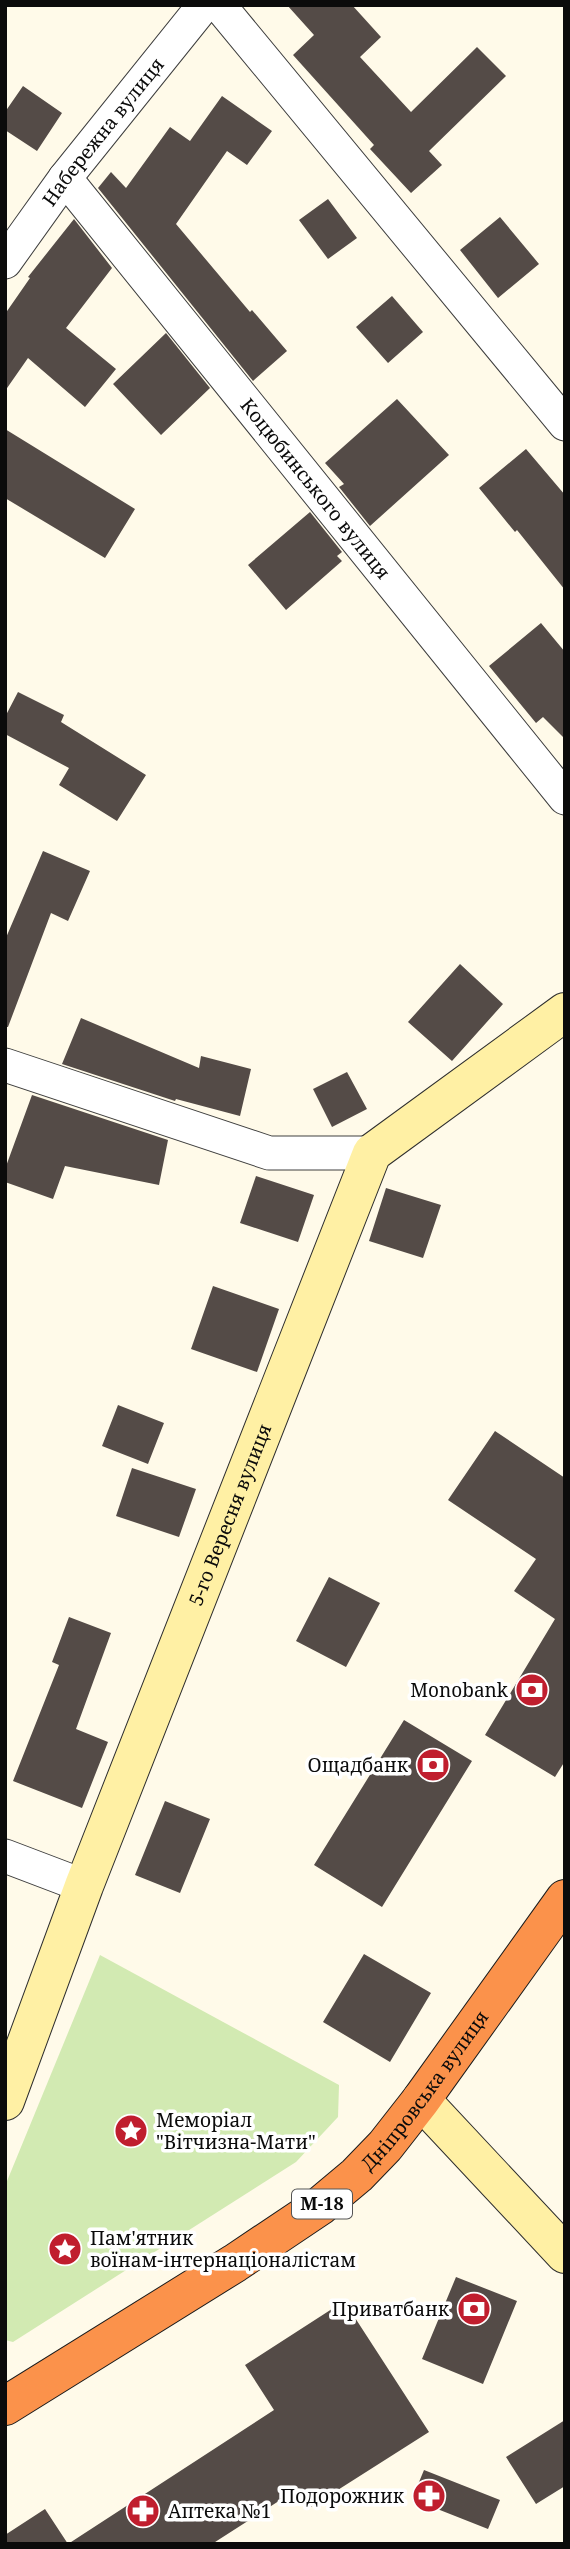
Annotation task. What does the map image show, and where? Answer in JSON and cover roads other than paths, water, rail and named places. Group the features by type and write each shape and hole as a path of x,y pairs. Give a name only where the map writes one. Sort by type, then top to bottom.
{"highway":[{"name":"Дніпровська вулиця","path":"5,2406 235,2263 320,2206 357,2175 385,2146 421,2100 565,1899"}],"street":[{"name":"Набережна вулиця","path":"5,262 65,178 204,5"},
{"path":"219,5 565,424"},
{"name":"Коцюбинського вулиця","path":"65,178 565,797"},
{"path":"5,1065 269,1153 372,1153 565,1012"},
{"name":"5-го Вересня вулиця","path":"5,2101 84,1886 372,1153"},
{"path":"5,1856 84,1886"},
{"path":"421,2100 565,2254"}],"place":[{"name":"Monobank","path":"532,1690"},
{"name":"Ощадбанк","path":"433,1765"},
{"name":"Меморіал \"Вітчизна-Мати\"","path":"131,2131"},
{"name":"Пам'ятник воїнам-інтернаціоналістам","path":"65,2249"},
{"name":"Приватбанк","path":"474,2309"},
{"name":"Подорожник","path":"429,2496"},
{"name":"Аптека №1","path":"143,2511"}]}
